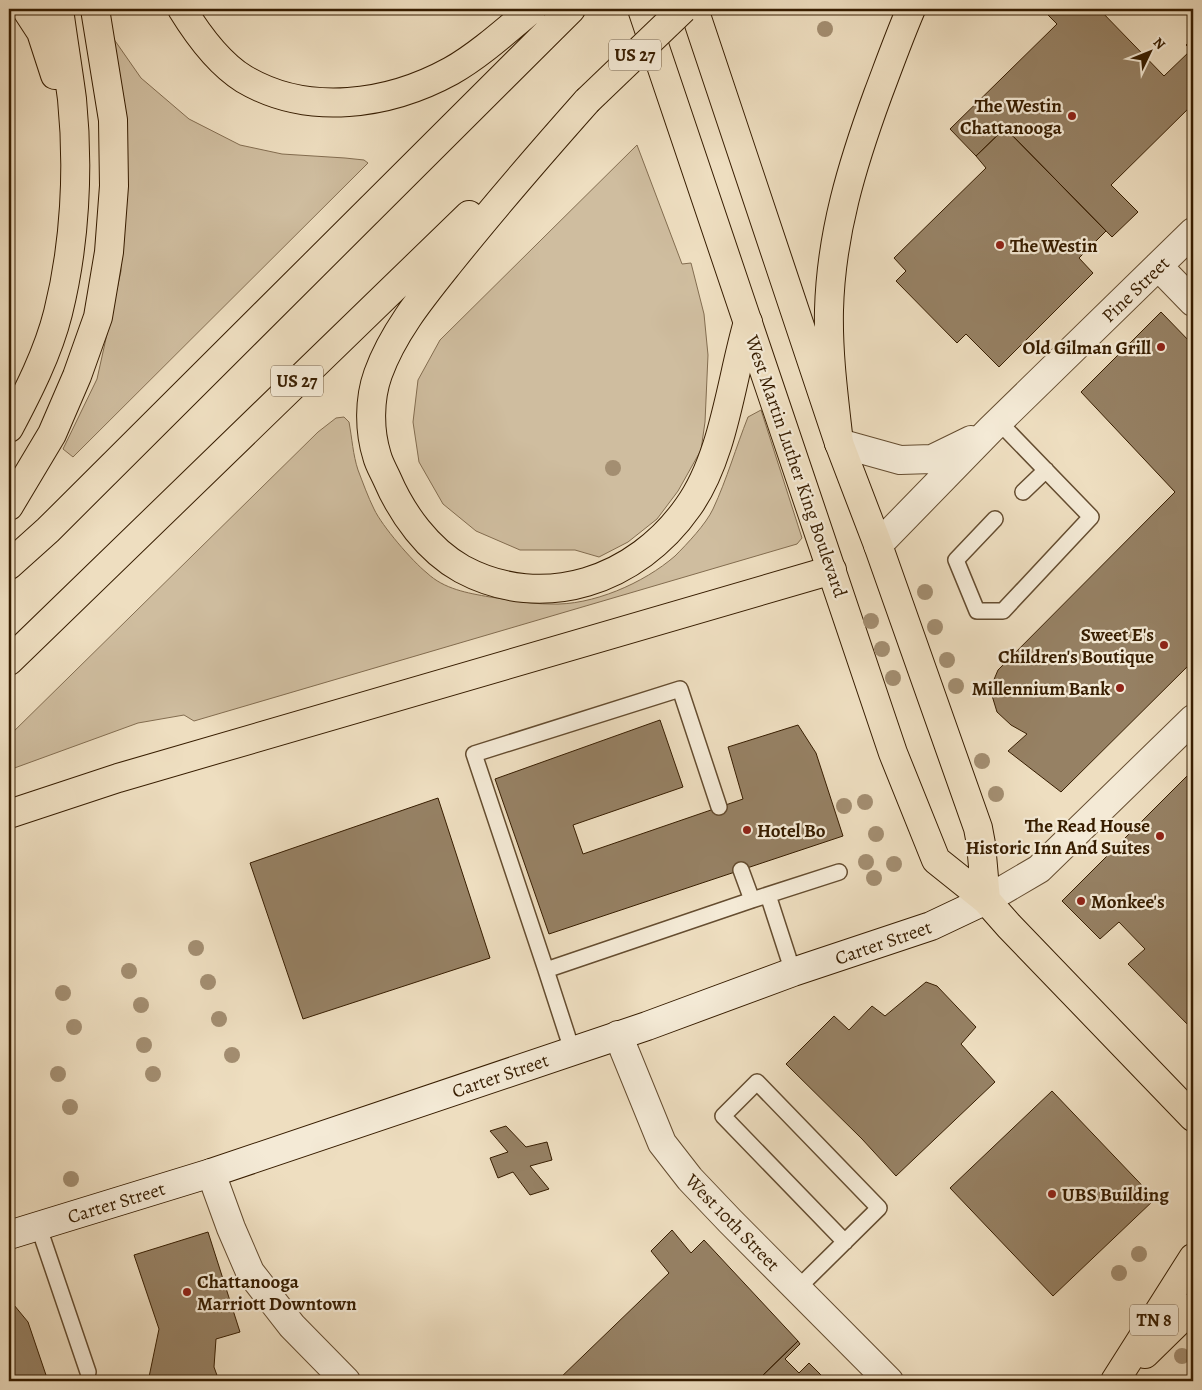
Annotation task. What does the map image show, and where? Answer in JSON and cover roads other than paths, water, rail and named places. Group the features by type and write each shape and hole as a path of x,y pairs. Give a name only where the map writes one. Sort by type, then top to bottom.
{"main road":[{"path":"26,9 41,32 57,81 66,137 73,214"},
{"path":"9,428 32,382 57,315 68,256 73,214 75,145 72,99 59,9"},
{"path":"9,506 52,434 77,376 98,317 109,252 114,186 112,120 95,9"},
{"path":"182,9 194,29 222,62 244,79 272,92 318,103 366,100 408,91 452,70 504,33 532,9"},
{"name":"West Martin Luther King Boulevard","path":"642,9 893,753 936,860 986,900 1193,1117"},
{"name":"US 27","path":"9,661 683,9"},
{"path":"694,9 839,442 878,545 978,828 986,900"},
{"path":"839,442 830,361 829,310 832,266 839,218 857,152 911,9"},
{"path":"9,566 48,530 564,15"},
{"path":"586,101 484,219 438,276 403,324 389,348 378,375 372,395 372,430 377,455 395,496 418,531 439,553 461,568 485,579 508,585 562,588 597,580 626,565 655,545 674,526 690,504 707,474 721,429 748,322"},
{"path":"9,814 118,778 832,570"},
{"name":"TN 8","path":"1116,1381 1193,1258"},
{"name":"TN 8","path":"1116,1381 1193,1307"}],"street":[{"name":"Pine Street","path":"878,545 994,426 1193,232"},
{"path":"1158,266 1193,302"},
{"name":"Pine Street","path":"839,442 900,460 932,459 994,426"},
{"name":"Carter Street","path":"9,1234 211,1173 618,1035 793,972 931,926 986,900 1039,869 1193,719"},
{"name":"West 10th Street","path":"618,1035 662,1143 690,1179 889,1381"},
{"path":"211,1173 231,1228 250,1272 292,1326 346,1381"}],"lane":[{"path":"994,426 1046,470 1091,516 1003,611 977,610 956,560 995,519"},
{"path":"1023,492 1046,470"},
{"path":"572,1050 474,754 680,689 719,807"},
{"path":"741,870 752,900"},
{"path":"546,970 839,872"},
{"path":"768,895 793,972"},
{"path":"797,1289 845,1242 879,1208 757,1082 723,1116 845,1242"},
{"path":"38,1225 88,1372"}],"place":[{"name":"The Westin Chattanooga","path":"1072,116"},
{"name":"The Westin","path":"1000,245"},
{"name":"Old Gilman Grill","path":"1161,347"},
{"name":"Sweet E's Children's Boutique","path":"1164,645"},
{"name":"Millennium Bank","path":"1120,688"},
{"name":"Hotel Bo","path":"747,830"},
{"name":"The Read House Historic Inn And Suites","path":"1160,836"},
{"name":"Monkee's","path":"1081,901"},
{"name":"UBS Building","path":"1052,1194"},
{"name":"Chattanooga Marriott Downtown","path":"187,1292"}]}
